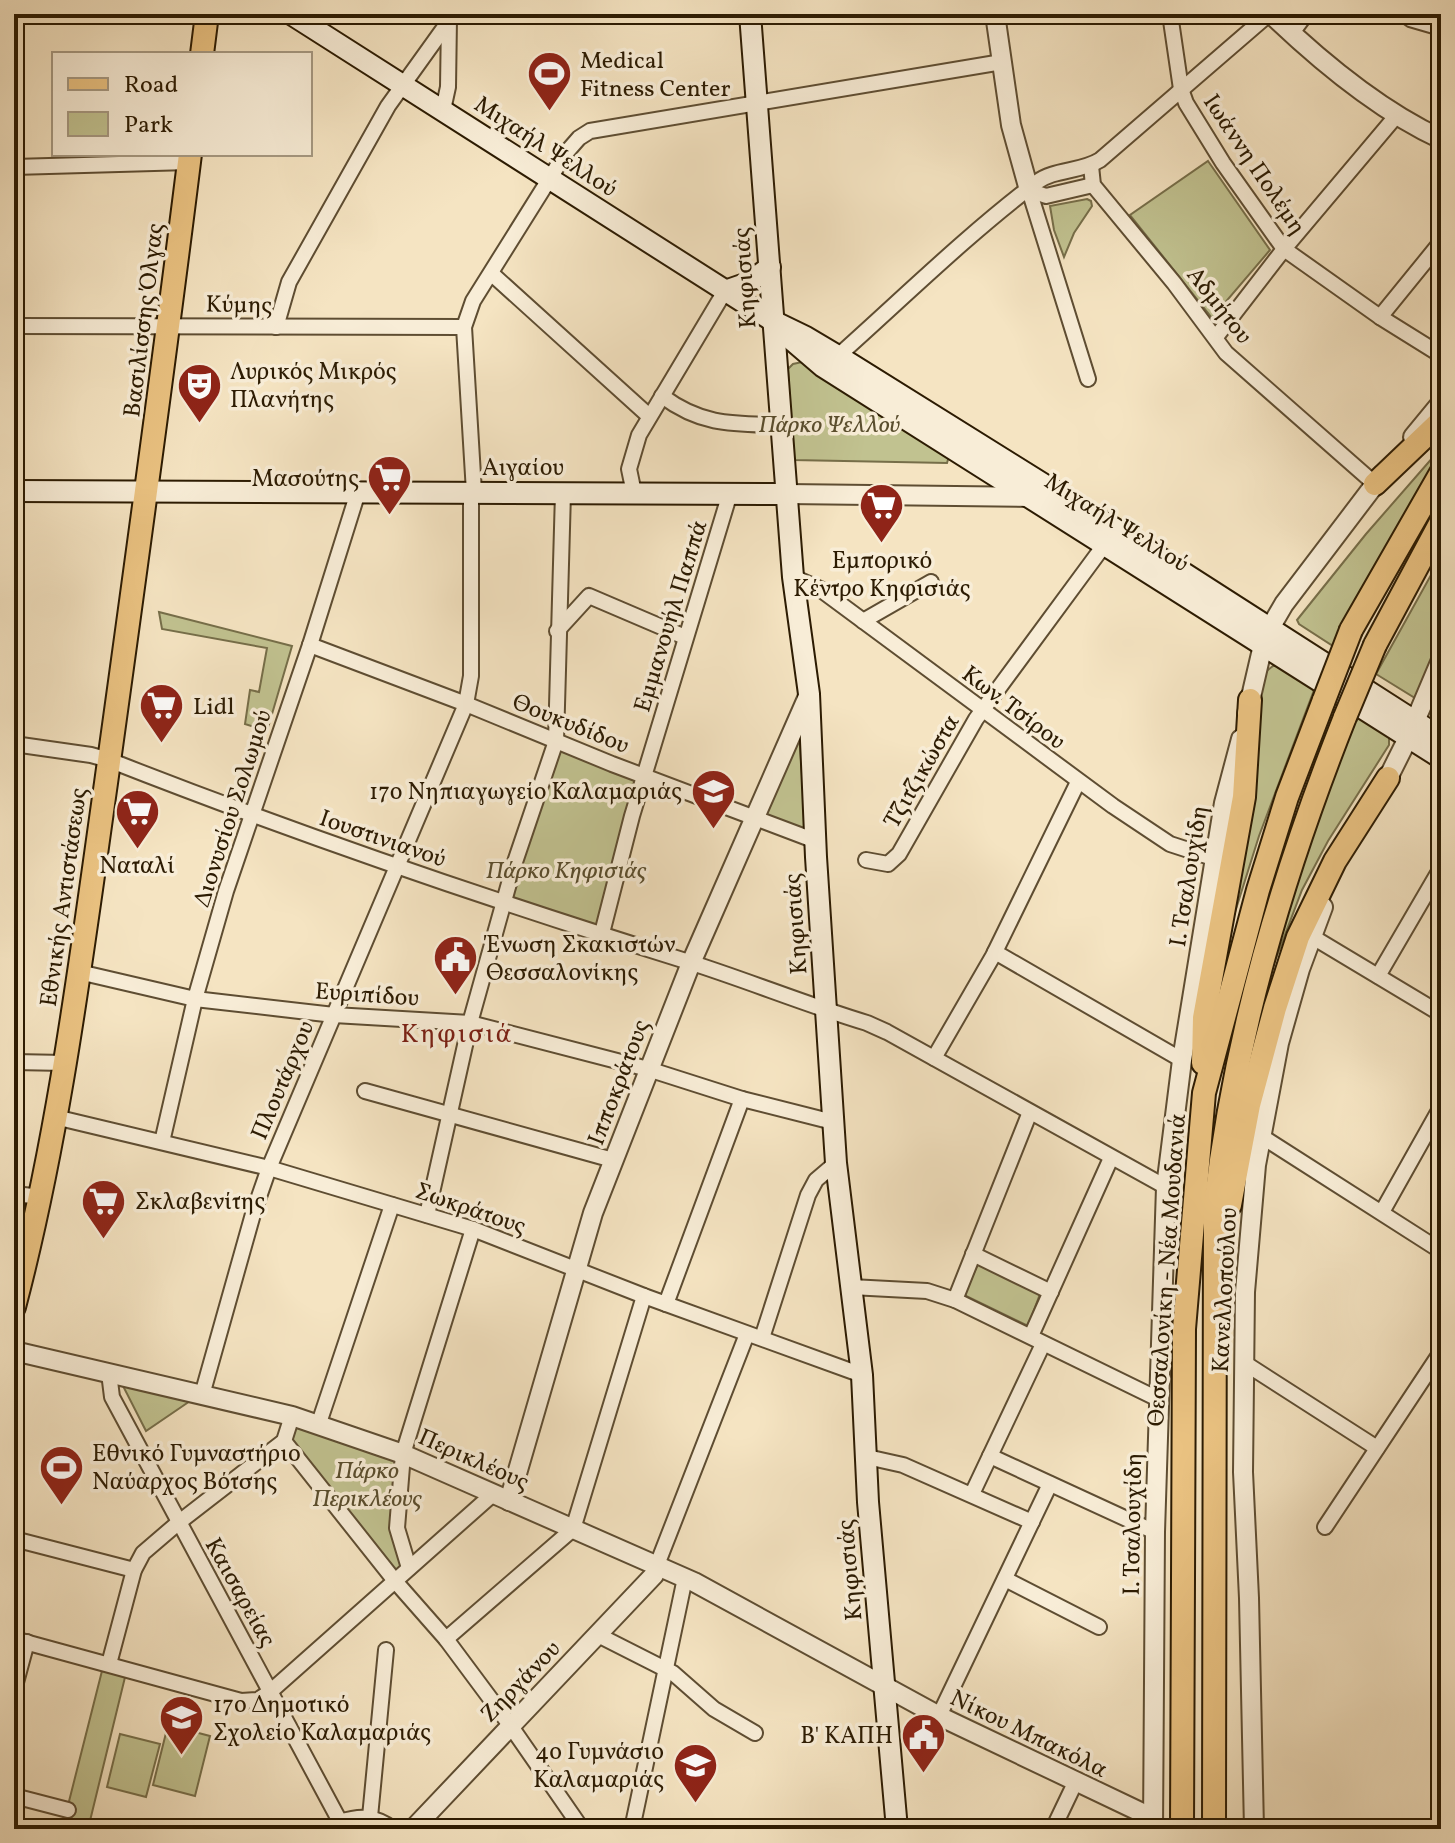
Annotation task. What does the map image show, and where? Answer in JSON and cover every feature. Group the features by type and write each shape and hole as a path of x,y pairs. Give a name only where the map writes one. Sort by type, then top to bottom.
{"main road":[{"path":"202,52 207,14"},
{"name":"Μιχαήλ Ψελλού","path":"291,14 725,291 838,356 1439,750"},
{"name":"Κηφισιάς","path":"750,14 793,577 809,694 836,1163 862,1375 868,1502 897,1829"},
{"name":"Βασιλίσσης Όλγας","path":"148,492 189,158"},
{"path":"725,291 748,283 770,267"},
{"name":"Μιχαήλ Ψελλού","path":"773,321 788,339 822,366 1105,544 1267,637"},
{"path":"1375,484 1441,421"},
{"name":"Θεσσαλονίκη - Νέα Μουδανιά","path":"1182,1829 1184,1329 1204,1093 1258,890 1305,746 1351,630 1441,473"},
{"name":"Αιγαίου","path":"14,491 787,494"},
{"name":"Εθνικής Αντιστάσεως","path":"14,1307 42,1197 65,1063 148,492"},
{"name":"Θεσσαλονίκη - Νέα Μουδανιά","path":"1214,1829 1215,1206 1234,1072 1286,874 1345,717 1375,645 1441,522"},
{"path":"1204,1093 1204,1018 1244,797 1250,700"},
{"path":"1216,1350 1233,1179 1275,1008 1298,937 1315,899 1335,861 1388,778"}],"street":[{"path":"995,14 1014,140 1088,379"},
{"name":"Ιωάννη Πολέμη","path":"1170,14 1181,89 1193,117 1284,249 1380,317 1441,355"},
{"path":"838,356 1011,202 1043,178 1091,166 1270,14 1330,66 1397,115 1441,139"},
{"path":"1291,34 1306,14"},
{"path":"1411,17 1441,28"},
{"path":"276,327 289,282 402,84 449,18"},
{"path":"443,110 448,87 449,18"},
{"path":"464,327 473,301 549,179 572,146 590,131 1002,62"},
{"path":"1216,337 1284,249 1397,115"},
{"path":"14,167 189,158"},
{"path":"1029,190 1052,196 1093,185 1091,166"},
{"name":"Αδμήτου","path":"1093,185 1226,353 1375,484"},
{"path":"1380,317 1441,242"},
{"path":"492,274 649,416"},
{"path":"634,493 629,469 649,416 725,291"},
{"name":"Κύμης","path":"14,326 464,327"},
{"name":"Πλουτάρχου","path":"202,1395 269,1168 466,704 471,676 473,492 464,327"},
{"path":"662,396 682,412 701,418 736,424 781,425"},
{"name":"Ι. Τσαλουχίδη","path":"1153,1824 1155,1532 1166,1187 1182,1060 1224,803 1267,637 1284,604 1441,403"},
{"name":"Διονυσίου Σολωμού","path":"162,1142 195,999 250,816 310,645 358,492"},
{"path":"427,1215 470,1023 502,904 556,741 563,493"},
{"name":"Εμμανουήλ Παππά","path":"601,937 632,816 730,493"},
{"name":"Αιγαίου","path":"787,494 1031,497"},
{"name":"Τζιτζικώστα","path":"866,860 888,864 899,854 982,710 1105,544"},
{"name":"Κων. Τσίρου","path":"793,577 820,589 1078,782 1170,844 1216,859"},
{"path":"863,621 931,582"},
{"path":"557,631 589,596 685,637"},
{"name":"Θουκυδίδου","path":"310,645 816,841"},
{"name":"Κανελλοπούλου","path":"1254,1829 1243,1472 1242,1323 1261,1136 1279,1043 1311,936 1348,851 1412,730 1441,660"},
{"name":"Ιπποκράτους","path":"501,1497 613,1160 691,963 809,694"},
{"name":"Ιουστινιανού","path":"14,744 109,760 250,816 502,904 691,963 887,1032 1166,1187"},
{"path":"1388,778 1410,760 1439,750"},
{"path":"934,1058 995,952 1078,782"},
{"path":"1378,976 1441,868"},
{"path":"1311,936 1441,1014"},
{"path":"995,952 1182,1060"},
{"name":"Ευριπίδου","path":"79,972 195,999 334,1015 470,1023 648,1069 742,1099 833,1122"},
{"path":"14,1062 65,1063"},
{"path":"365,1091 613,1160"},
{"path":"666,1304 742,1099"},
{"path":"1382,1212 1436,1126 1441,1107"},
{"path":"955,1300 1030,1112"},
{"name":"Σωκράτους","path":"55,1117 269,1168 473,1229 644,1296 862,1375"},
{"path":"1261,1136 1441,1251"},
{"path":"972,1494 1037,1340 1051,1292 1111,1158"},
{"path":"762,1338 808,1195 816,1180 836,1163"},
{"path":"14,1194 42,1197"},
{"path":"319,1423 392,1205"},
{"path":"409,1568 397,1528 403,1454 473,1229"},
{"path":"973,1254 1051,1292"},
{"path":"851,1287 927,1291 955,1300 1158,1399"},
{"path":"446,1639 573,1529 644,1296"},
{"path":"657,1565 747,1334"},
{"name":"Περικλέους","path":"14,1351 319,1423 403,1454 685,1578 886,1687"},
{"path":"1325,1527 1441,1352"},
{"path":"1243,1362 1377,1448"},
{"name":"Καισαρείας","path":"109,1373 112,1397 342,1825"},
{"path":"109,1664 134,1570 148,1548 284,1441 292,1416"},
{"path":"284,1441 395,1581 446,1639 582,1829"},
{"path":"990,1456 1155,1532"},
{"path":"867,1457 903,1465 1032,1522"},
{"path":"939,1716 1050,1484"},
{"path":"14,1690 21,1641 241,1701 258,1700 409,1568 501,1497"},
{"path":"14,1539 134,1570"},
{"name":"Ζηργάνου","path":"413,1829 654,1575 657,1565"},
{"path":"632,1829 685,1578"},
{"path":"1005,1579 1099,1627"},
{"path":"598,1635 682,1679 704,1702 755,1733"},
{"path":"370,1817 386,1650"},
{"name":"Νίκου Μπακόλα","path":"886,1687 1153,1824"},
{"path":"1053,1829 1075,1783"},
{"path":"14,1796 68,1810"},
{"path":"342,1825 357,1816 370,1817 393,1829"}],"green space":[{"path":"1208,161 1270,250 1212,318 1130,215"},
{"path":"1087,199 1092,206 1074,233 1064,257 1054,230 1050,206"},
{"name":"Πάρκο Ψελλού","path":"802,362 949,456 947,463 793,460 788,369"},
{"path":"1441,448 1441,461 1395,535 1333,646 1299,624 1297,620 1366,534"},
{"path":"1441,557 1441,639 1415,698 1376,674"},
{"path":"159,612 292,646 267,731 245,724 250,690 259,692 267,648 162,629"},
{"path":"1278,666 1314,690 1259,836 1225,944 1264,673"},
{"path":"1357,714 1385,732 1389,745 1328,841 1302,890 1267,982 1303,855"},
{"path":"798,717 806,834 757,814"},
{"name":"Πάρκο Κηφισιάς","path":"556,741 645,777 601,937 502,904"},
{"path":"978,1264 1040,1294 1028,1326 964,1295"},
{"path":"121,1382 193,1399 146,1431"},
{"name":"Πάρκο Περικλέους","path":"295,1420 405,1463 404,1567 395,1575 289,1441"},
{"path":"104,1663 127,1669 88,1829 62,1829"},
{"path":"168,1725 210,1736 195,1796 153,1785"},
{"path":"120,1734 160,1744 146,1797 107,1787"}],"place":[{"name":"Medical Fitness Center","path":"549,113"},
{"name":"Λυρικός Μικρός Πλανήτης","path":"199,424"},
{"name":"Μασούτης","path":"390,517"},
{"name":"Εμπορικό Κέντρο Κηφισιάς","path":"882,545"},
{"name":"Lidl","path":"162,745"},
{"name":"17ο Νηπιαγωγείο Καλαμαριάς","path":"713,830"},
{"name":"Ναταλί","path":"137,850"},
{"name":"Ένωση Σκακιστών Θεσσαλονίκης","path":"455,997"},
{"name":"Σκλαβενίτης","path":"104,1240"},
{"name":"Εθνικό Γυμναστήριο Ναύαρχος Βότσης","path":"61,1506"},
{"name":"17ο Δημοτικό Σχολείο Καλαμαριάς","path":"182,1757"},
{"name":"Β' ΚΑΠΗ","path":"924,1774"},
{"name":"4ο Γυμνάσιο Καλαμαριάς","path":"695,1804"}],"district":[{"name":"Κηφισιά","path":"457,1033"}]}
